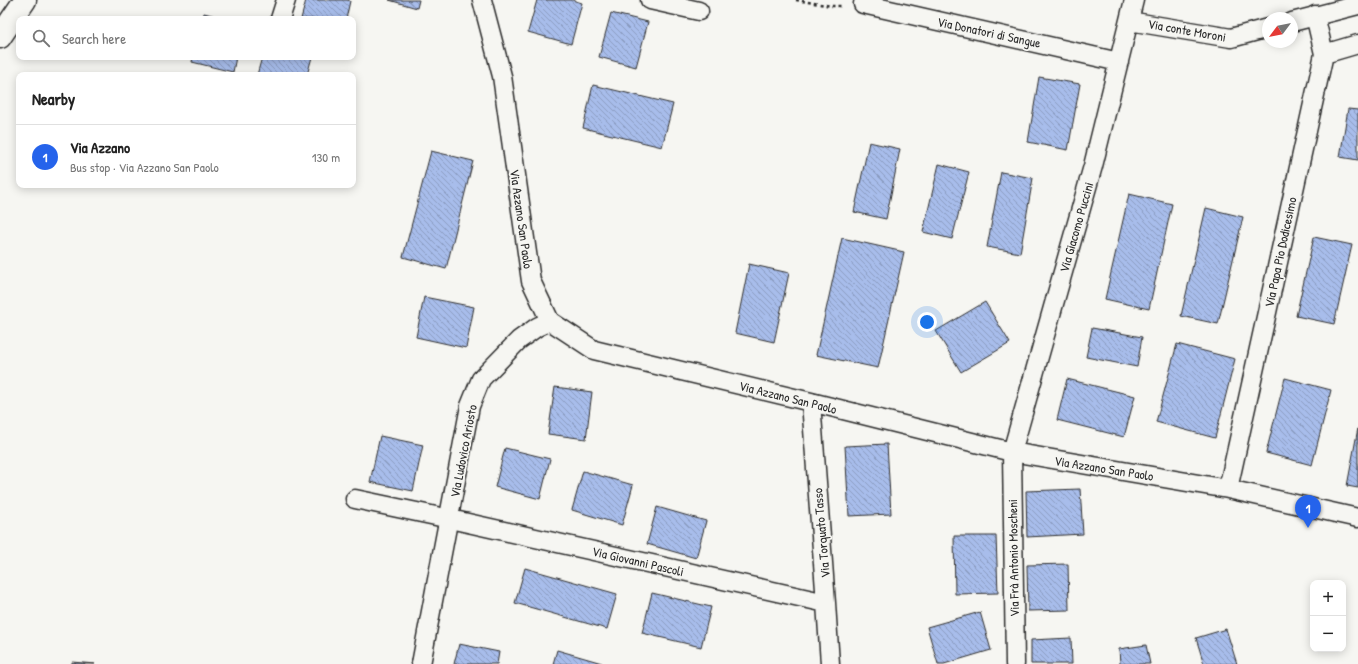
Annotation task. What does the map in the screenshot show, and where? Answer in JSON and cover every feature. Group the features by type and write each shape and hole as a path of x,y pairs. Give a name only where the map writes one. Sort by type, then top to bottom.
{"main road":[{"path":"0,37 25,0"}],"street":[{"path":"281,16 286,0"},
{"name":"Via Azzano San Paolo","path":"482,0 502,76 531,281 550,321 594,350 1012,452 1228,488 1358,518"},
{"path":"650,0 699,11"},
{"name":"Via Giacomo Puccini","path":"1012,452 1093,166 1134,0"},
{"name":"Via Donatori di Sangue","path":"864,2 1119,62"},
{"path":"1298,20 1315,15 1358,7"},
{"name":"Via Papa Pio Dodicesimo","path":"1228,488 1324,54 1315,15"},
{"name":"Via conte Moroni","path":"1129,21 1231,38 1262,30"},
{"path":"1324,54 1358,44"},
{"name":"Via Ludovico Ariosto","path":"421,664 450,519 470,406 481,379 519,340 537,327 550,321"},
{"name":"Via Torquato Tasso","path":"810,402 830,664"},
{"name":"Via Frà Antonio Moscheni","path":"1012,452 1015,664"},
{"path":"355,499 450,519"},
{"name":"Via Giovanni Pascoli","path":"450,519 826,603"}],"path":[{"path":"796,0 832,6 864,2"}],"building":[{"path":"306,0 350,1 347,16 302,16"},
{"path":"389,0 419,0 417,8"},
{"path":"537,0 572,0 582,3 571,44 528,32"},
{"path":"204,13 216,16 204,16"},
{"path":"611,13 648,22 636,67 599,57"},
{"path":"192,60 235,60 233,72 192,62"},
{"path":"261,60 311,60 308,72 258,72"},
{"path":"1039,77 1080,84 1068,150 1028,142"},
{"path":"593,85 673,104 662,147 583,128"},
{"path":"1348,109 1358,110 1358,160 1340,157"},
{"path":"869,142 900,149 886,219 854,212"},
{"path":"431,151 473,161 446,269 403,257"},
{"path":"939,164 969,172 952,239 923,232"},
{"path":"1001,172 1033,178 1020,253 987,247"},
{"path":"1129,194 1172,204 1149,309 1105,299"},
{"path":"1206,208 1243,217 1218,324 1181,316"},
{"path":"1314,237 1352,245 1334,324 1296,316"},
{"path":"842,238 904,252 878,368 816,355"},
{"path":"749,264 789,273 774,342 735,333"},
{"path":"424,297 474,307 466,348 416,337"},
{"path":"985,302 1010,343 961,372 936,331"},
{"path":"1092,328 1142,337 1137,367 1086,357"},
{"path":"1177,344 1235,359 1215,438 1156,422"},
{"path":"1285,378 1331,390 1312,465 1266,453"},
{"path":"1067,379 1135,396 1124,437 1057,420"},
{"path":"555,387 592,392 586,439 548,434"},
{"path":"1358,428 1358,488 1347,486"},
{"path":"380,436 423,445 413,491 370,482"},
{"path":"887,444 891,514 849,516 845,446"},
{"path":"505,448 550,459 540,499 495,487"},
{"path":"583,471 633,485 622,525 572,510"},
{"path":"1080,489 1083,534 1027,537 1026,491"},
{"path":"657,507 706,521 696,558 647,544"},
{"path":"954,536 996,536 998,593 955,594"},
{"path":"1068,564 1069,610 1028,611 1027,565"},
{"path":"525,568 617,594 607,629 515,603"},
{"path":"652,593 711,607 701,647 642,633"},
{"path":"980,612 991,650 944,664 938,664 927,627"},
{"path":"1226,629 1237,664 1204,664 1196,638"},
{"path":"1071,638 1072,664 1031,664 1031,640"},
{"path":"459,644 499,652 497,664 454,664"},
{"path":"1146,645 1150,664 1120,664 1119,649"},
{"path":"557,650 602,663 553,664"},
{"path":"72,662 95,664 72,664"}],"place":[{"name":"Via Azzano","path":"1308,528"}]}
